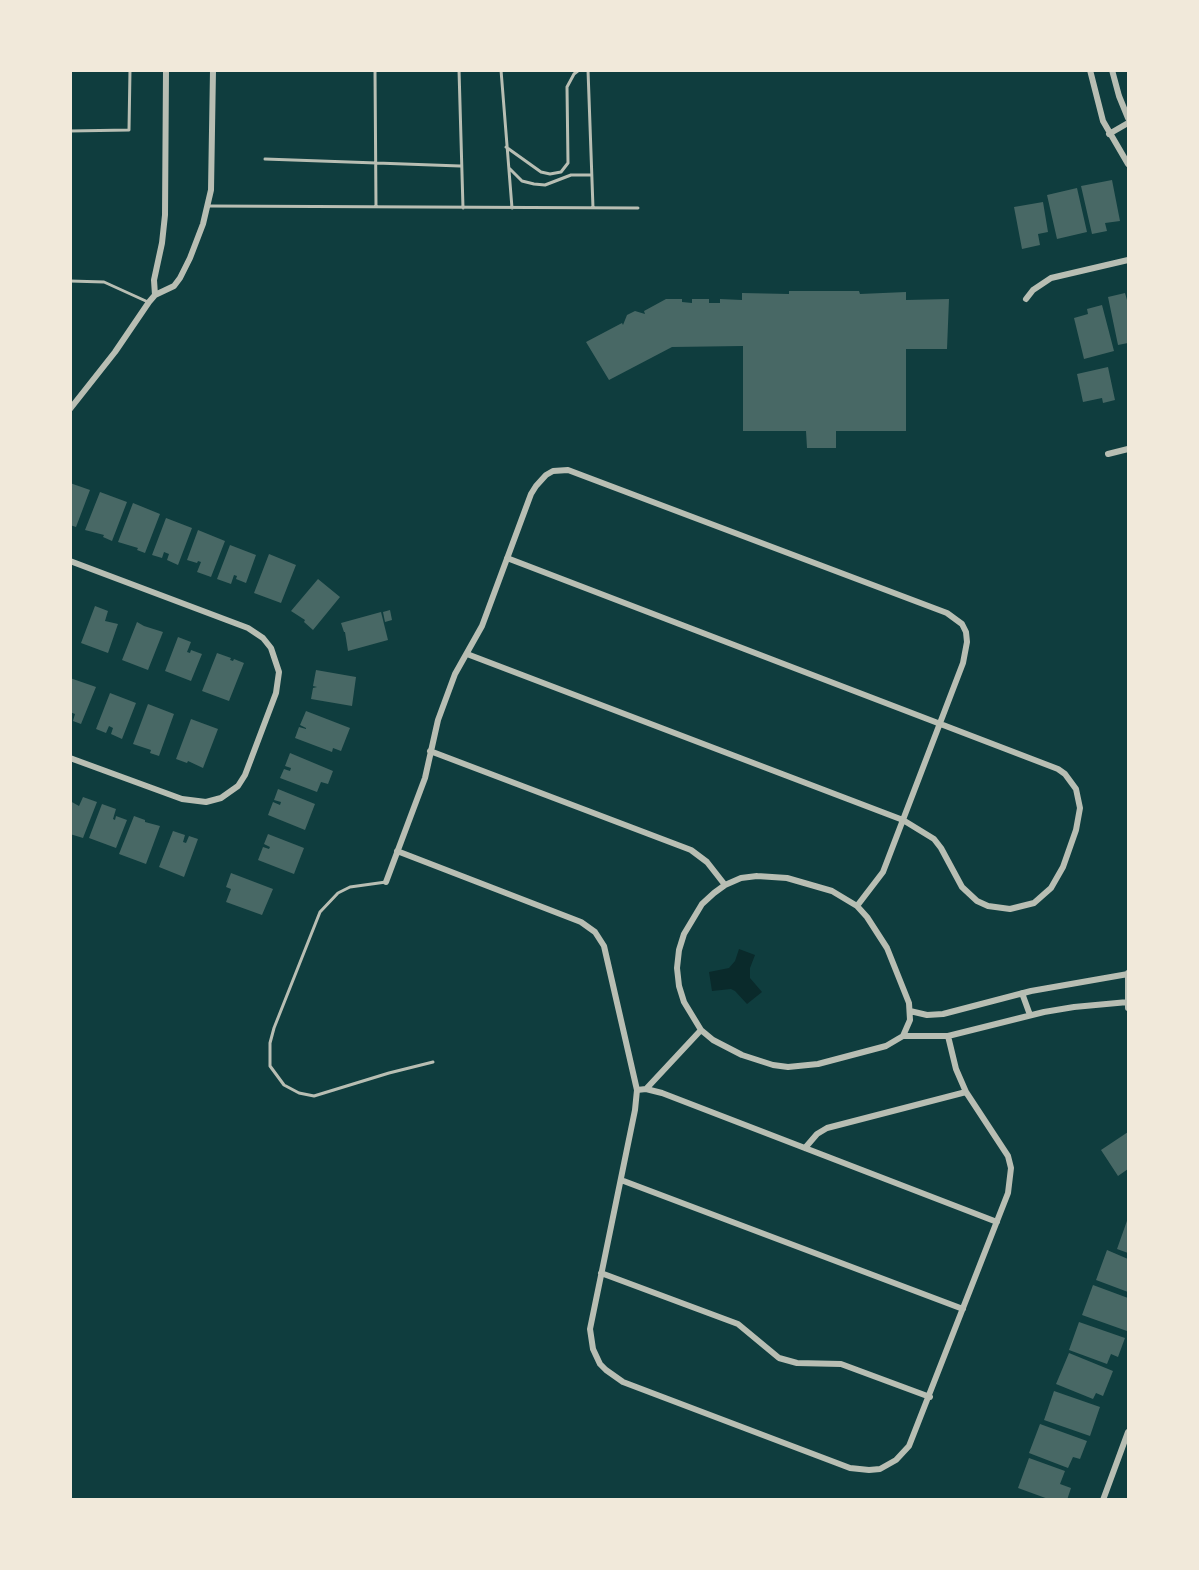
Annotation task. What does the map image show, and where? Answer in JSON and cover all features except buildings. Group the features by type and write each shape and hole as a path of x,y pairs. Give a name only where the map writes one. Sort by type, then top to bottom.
{"street":[{"path":"155,295 154,279 165,215 166,70"},
{"path":"70,409 103,368 149,302 155,295 165,292 180,278 197,241 208,206 212,174 213,70"},
{"path":"1090,70 1098,107 1109,134 1128,164"},
{"path":"1109,134 1128,121 1112,70"},
{"path":"1026,299 1033,290 1051,278 1128,260"},
{"path":"1108,454 1128,449"},
{"path":"386,882 428,770 438,720 455,674 482,626 536,486 553,471 568,470 904,597 956,618 962,624 967,642 963,663 883,872 857,906"},
{"path":"467,654 903,820 934,839 968,895 977,901 999,908 1022,907 1043,896 1058,878 1076,830 1080,808 1076,789 1065,774 1050,765 507,558"},
{"path":"70,561 248,628 271,648 279,672 276,693 245,775 238,786 221,798 206,802 182,800 70,758"},
{"path":"430,751 691,850 707,862 725,885"},
{"path":"398,851 582,922 595,932 604,946 637,1090 635,1110 590,1329 590,1339 600,1364 623,1382 850,1468 869,1470 888,1465 909,1446 1008,1193 1011,1168 1003,1146 966,1092 956,1069 948,1036"},
{"path":"757,876 787,878 832,891 857,906 887,948 903,987 910,1011 908,1029 903,1036 886,1046 829,1061 788,1067 773,1065 742,1054 713,1040 701,1030 684,1002 679,986 677,968 679,950 684,934 702,904 725,885 741,878 757,876"},
{"path":"903,1036 948,1036 1030,1015 1074,1007 1128,1005 1128,974 1022,993 943,1014 927,1015 910,1011"},
{"path":"1022,993 1030,1015"},
{"path":"646,1089 701,1030"},
{"path":"637,1090 646,1089 662,1093 997,1222"},
{"path":"805,1148 817,1134 827,1128 966,1092"},
{"path":"621,1180 963,1309"},
{"path":"602,1273 738,1324 779,1358 797,1363 841,1364 930,1397"},
{"path":"1103,1500 1128,1432"}],"lane":[{"path":"70,130 129,130 130,70"},
{"path":"375,70 376,207"},
{"path":"459,70 463,208"},
{"path":"501,70 512,208"},
{"path":"506,147 541,172 550,174 561,172 568,163 567,87 573,74 579,70"},
{"path":"588,70 593,208"},
{"path":"265,159 460,166"},
{"path":"508,167 522,181 534,184 545,185 571,175 592,175"},
{"path":"208,206 638,208"},
{"path":"70,281 105,282 149,302"},
{"path":"386,882 350,887 338,893 320,912 274,1028 270,1043 270,1066 284,1085 298,1093 314,1096 433,1062"}],"water":[{"path":"739,949 755,955 750,968 750,978 762,992 747,1004 731,989 712,991 709,972 729,968 735,961"}]}
